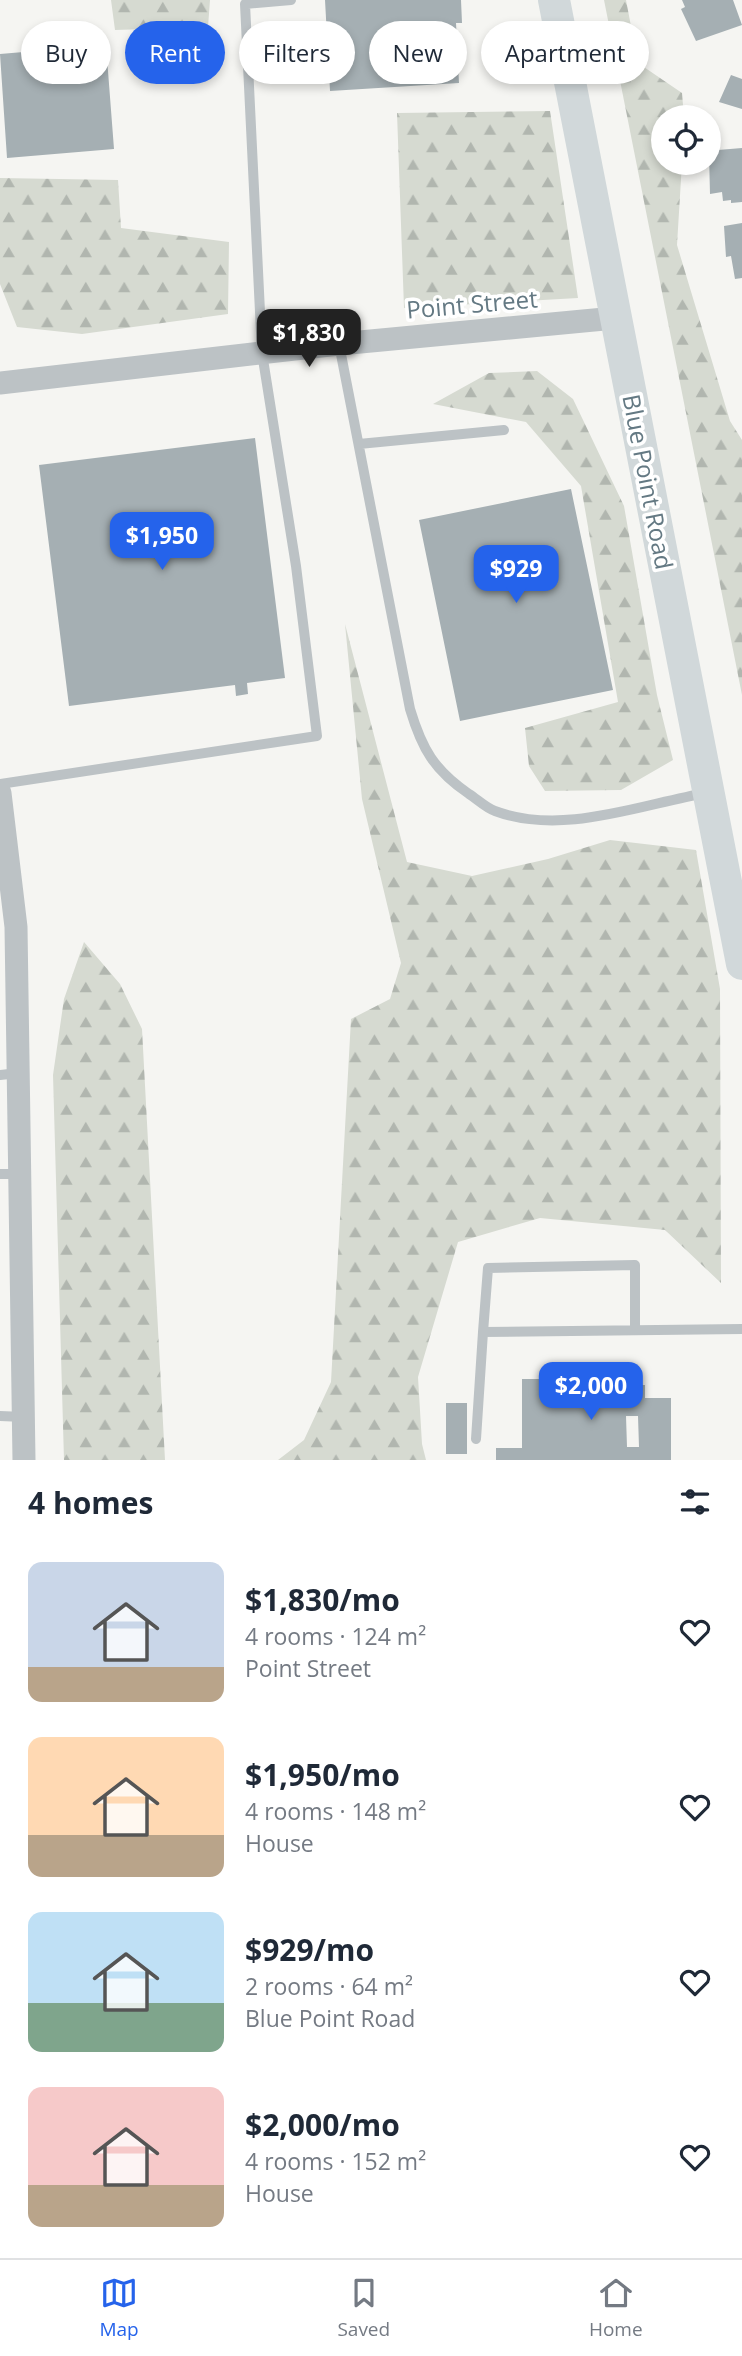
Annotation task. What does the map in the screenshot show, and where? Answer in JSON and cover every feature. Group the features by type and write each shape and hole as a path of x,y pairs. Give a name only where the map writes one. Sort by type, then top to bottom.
{"street":[{"name":"Blue Point Road","path":"554,0 742,964"},
{"name":"Point Street","path":"0,383 339,344 615,318"},
{"path":"0,793 16,927 9,1074 10,1174 24,1417 24,1460"}],"lane":[{"path":"0,784 317,736 296,566 262,353 245,4 291,0"},
{"path":"339,344 410,709 419,737 443,776 494,811 536,820 566,820 708,793"},
{"path":"359,443 504,430"},
{"path":"476,1439 488,1268 635,1265 635,1330"},
{"path":"483,1332 742,1329"},
{"path":"0,1416 24,1417"}],"green space":[{"path":"111,0 210,0 208,21 125,21 125,30 115,30"},
{"path":"604,0 626,0 630,21 608,21"},
{"path":"649,70 682,93 683,105 651,105 651,175 681,175 677,245 730,421 742,440 742,695 621,84 649,84"},
{"path":"550,111 578,298 404,308 397,113"},
{"path":"0,178 118,180 121,228 229,242 228,314 82,334 17,327 0,284"},
{"path":"537,371 573,399 624,506 657,695 673,760 621,790 545,791 529,766 525,728 618,702 581,486 526,422 433,404 489,373"},
{"path":"345,624 407,862 472,876 548,859 610,840 696,850 720,989 721,1283 665,1230 540,1218 458,1242 418,1377 422,1444 426,1460 278,1460 304,1440 331,1382 351,1019 390,999 401,963 362,799"},
{"path":"84,942 120,984 142,1029 165,1460 64,1460 53,1075 64,999"}],"building":[{"path":"325,0 461,0 462,21 369,21 369,84 443,84 330,91 330,84 355,84 355,21 326,21"},
{"path":"682,0 733,0 742,25 696,41 681,9 685,7"},
{"path":"21,52 21,84 109,84 114,149 7,158 0,54"},
{"path":"731,75 742,79 742,109 719,102"},
{"path":"742,148 742,202 723,201 722,192 710,194 710,175 721,175 721,150"},
{"path":"742,223 742,278 735,279 731,256 726,257 724,226"},
{"path":"255,438 285,678 247,683 248,694 236,696 235,685 69,706 39,465"},
{"path":"571,489 613,690 460,721 419,520"},
{"path":"522,1379 626,1379 626,1385 645,1385 645,1398 671,1398 671,1460 496,1460 496,1448 522,1448","holes":["626,1416 638,1416 639,1447 627,1447"]},
{"path":"446,1403 467,1403 467,1454 446,1454"}]}
